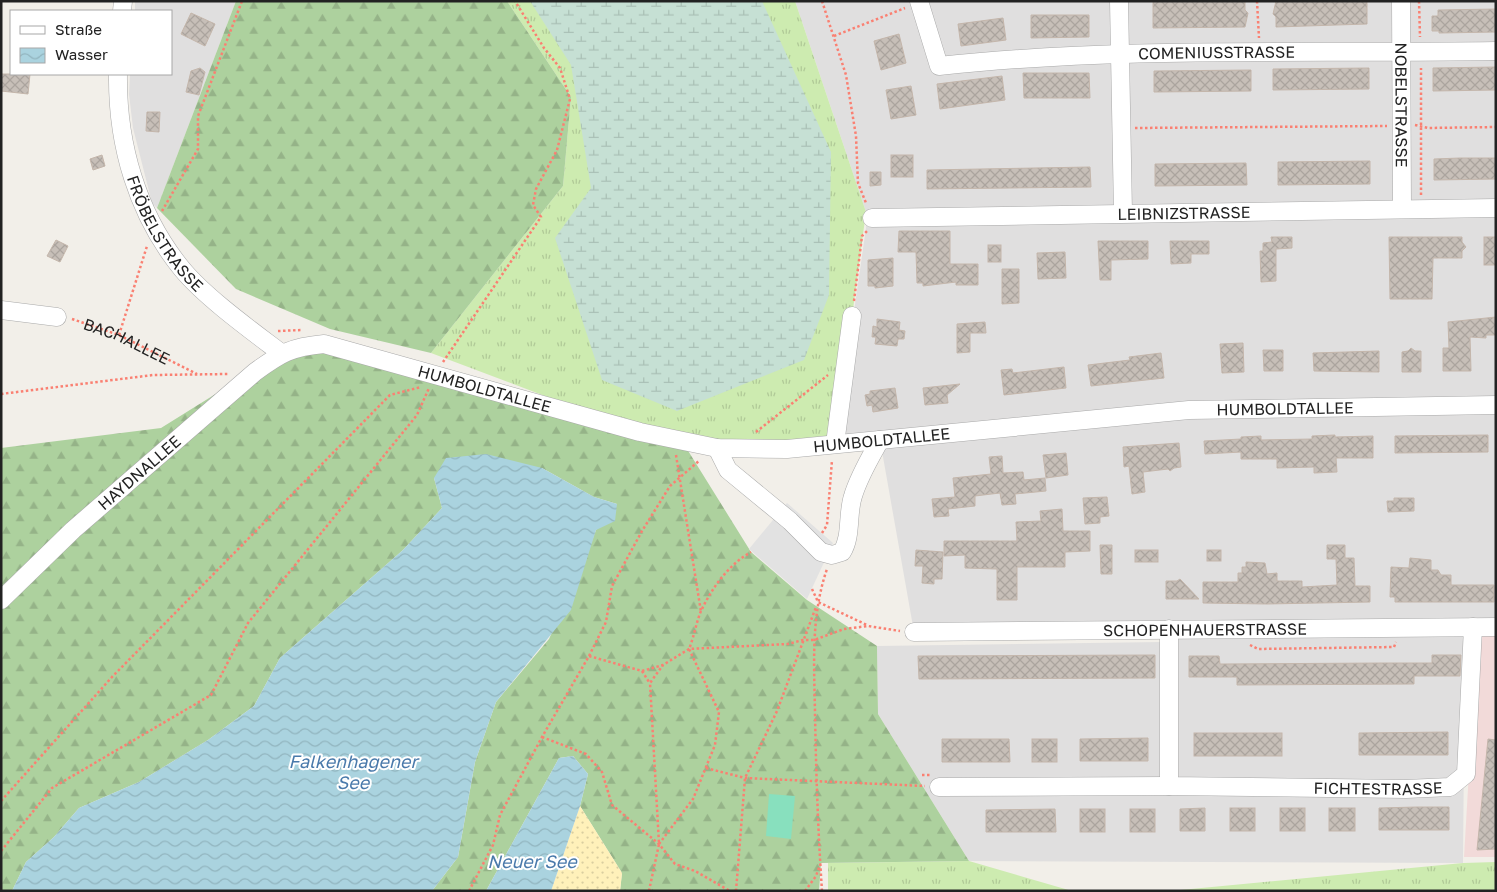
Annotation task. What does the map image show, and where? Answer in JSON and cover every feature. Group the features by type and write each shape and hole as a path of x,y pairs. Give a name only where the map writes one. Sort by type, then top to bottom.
{"street":[{"path":"1119,1 1122,54 1123,213"},
{"name":"NOBELSTRASSE","path":"1401,1 1402,208"},
{"name":"COMENIUSSTRASSE","path":"919,2 939,66 1015,57 1122,54 1496,51"},
{"name":"FRÖBELSTRASSE","path":"118,75 118,101 123,137 131,170 153,228 183,270 221,305 281,353"},
{"name":"LEIBNIZSTRASSE","path":"872,218 1402,208 1496,208"},
{"path":"1,310 57,317"},
{"path":"835,444 852,316"},
{"name":"HUMBOLDTALLEE","path":"281,353 304,346 324,344 640,432 717,448 786,448 1188,410 1496,405"},
{"name":"HAYDNALLEE","path":"1,600 73,530 249,378 281,353"},
{"path":"717,448 728,470 790,521 821,552 832,555 842,552 847,543 848,522 853,496 880,440"},
{"name":"SCHOPENHAUERSTRASSE","path":"914,632 1496,627"},
{"name":"FICHTESTRASSE","path":"939,786 1170,786 1390,789 1450,787 1466,774 1473,628"},
{"path":"1169,629 1170,786"}],"path":[{"path":"118,335 153,228 198,150 198,116 242,1"},
{"path":"435,374 541,218 532,205 536,189 557,150 570,99 560,68 544,48 515,1"},
{"path":"822,1 846,75 856,136 858,183 872,218 869,228 862,236 852,316"},
{"path":"1256,1 1260,52"},
{"path":"1419,1 1422,126 1421,198"},
{"path":"834,36 919,2"},
{"path":"1122,128 1402,125 1428,128 1496,127"},
{"name":"BACHALLEE","path":"57,317 73,319 118,335 198,374 228,374 249,378"},
{"path":"749,435 756,432 800,395 847,361"},
{"path":"1,394 153,375 198,374"},
{"path":"1,801 112,677 390,395 430,385 417,415 248,623 211,695 52,788 1,851"},
{"path":"816,546 827,525 835,444"},
{"path":"469,891 492,845 500,815 606,622 612,586 642,531 670,486 690,467 717,448"},
{"path":"675,452 700,612"},
{"path":"659,844 693,799 716,745 719,712 689,649 700,612 725,572 738,559 751,552"},
{"path":"822,891 816,781 814,640 820,591 832,555"},
{"path":"812,589 818,602 868,626"},
{"path":"736,891 740,868 745,778 777,710 818,602"},
{"path":"589,656 642,671 663,665 689,649 788,644 803,640 814,640 844,629 868,626 914,632"},
{"path":"650,683 663,665"},
{"path":"642,671 650,683 659,844 648,891"},
{"path":"542,736 586,754 602,772 612,806 659,844 675,864 695,871 730,891"},
{"path":"706,768 745,778 939,786"},
{"path":"805,891 816,876 821,863"}],"shaded area":[{"path":"135,1 236,1 157,208 152,203 133,128 129,94 130,75 172,75 172,10 135,10"},
{"path":"795,1 1496,1 1496,207 866,212"},
{"path":"1496,210 1496,627 914,632 880,440 835,444 867,221"},
{"path":"787,503 833,543 807,599 749,549"},
{"path":"1465,635 1463,863 969,861 878,714 877,646 1162,642 1163,704 1178,704 1178,638"},
{"path":"1477,635 1496,635 1496,857 1464,857"}],"green space":[{"path":"236,1 507,1 571,97 563,186 431,353 330,329 236,289 157,208"},
{"path":"507,1 795,1 866,212 835,444 787,449 640,432 431,353 563,186 571,97"},
{"path":"530,1 762,1 831,152 829,295 804,360 677,411 602,380 555,238 591,188 571,65"},
{"path":"304,346 682,441 751,552 807,600 877,646 878,714 969,861 821,863 819,891 620,891 622,873 580,806 588,774 573,756 559,758 486,891 432,891 458,857 475,762 496,702 549,639 584,562 596,530 617,504 594,497 542,468 434,478 442,508 403,550 280,658 254,706 208,740 139,782 79,808 54,837 26,862 12,891 1,891 1,448 161,428 281,353"},
{"path":"769,794 795,796 791,839 766,836"},
{"path":"969,861 1072,891 828,891 828,863"},
{"path":"1496,862 1496,891 1170,891 1463,863"}],"sand":[{"path":"580,806 622,873 620,891 551,891"}],"water":[{"name":"Falkenhagener See","path":"486,454 542,468 594,497 617,504 615,521 596,530 571,610 496,702 475,762 458,857 432,891 12,891 26,862 54,837 79,808 139,782 208,740 254,706 280,658 403,550 442,508 434,478 446,458"},
{"name":"Neuer See","path":"573,756 588,774 580,806 551,891 486,891 559,758"}],"building":[{"path":"1153,1 1245,1 1245,10 1248,13 1245,27 1153,28"},
{"path":"1276,1 1367,1 1367,24 1276,27 1276,17 1273,14"},
{"path":"1496,9 1496,32 1439,33 1439,31 1432,31 1432,16 1438,16 1438,10"},
{"path":"191,13 215,24 205,46 181,34"},
{"path":"1031,15 1089,15 1089,37 1031,38"},
{"path":"1003,18 1006,40 961,46 958,24"},
{"path":"899,34 906,63 881,70 874,41"},
{"path":"1496,67 1496,90 1433,91 1433,68"},
{"path":"200,68 205,72 199,95 186,92 191,71"},
{"path":"1369,68 1369,89 1273,90 1273,69"},
{"path":"1251,70 1251,91 1154,92 1154,71"},
{"path":"1023,73 1089,73 1090,98 1024,98"},
{"path":"1,74 30,75 28,94 1,91"},
{"path":"1002,76 1005,100 940,109 937,84"},
{"path":"911,86 916,115 891,119 886,90"},
{"path":"147,112 160,112 159,132 146,131"},
{"path":"102,155 105,166 93,170 90,159"},
{"path":"891,155 913,155 913,177 891,177"},
{"path":"1496,158 1496,179 1434,180 1434,159"},
{"path":"1370,161 1370,184 1278,185 1278,162"},
{"path":"1246,163 1247,185 1155,186 1155,164"},
{"path":"1090,167 1091,187 927,189 927,170"},
{"path":"870,172 881,172 881,185 870,186"},
{"path":"899,231 950,231 950,264 978,264 978,285 956,285 956,282 923,286 923,283 917,283 916,252 898,252"},
{"path":"1271,237 1292,237 1292,248 1276,249 1276,281 1261,282 1260,251 1263,251 1263,243 1272,242"},
{"path":"1389,237 1462,237 1462,242 1466,247 1462,251 1462,258 1433,258 1432,299 1390,299"},
{"path":"1484,237 1496,237 1496,265 1484,265"},
{"path":"56,240 68,246 60,262 47,256"},
{"path":"1098,241 1148,241 1148,259 1111,260 1111,280 1100,280"},
{"path":"1170,241 1209,241 1209,254 1191,254 1191,263 1171,264"},
{"path":"988,245 1001,245 1001,262 988,262"},
{"path":"1065,252 1066,278 1038,279 1037,253"},
{"path":"893,258 893,286 875,288 875,286 868,286 868,260"},
{"path":"1002,269 1019,269 1019,303 1002,304"},
{"path":"1496,317 1496,335 1486,335 1486,338 1470,337 1471,371 1443,371 1443,348 1449,348 1448,322"},
{"path":"877,319 900,322 899,330 905,331 904,339 898,339 897,346 875,344 876,337 872,337 873,326 877,327"},
{"path":"985,322 986,333 970,333 970,352 957,353 957,324"},
{"path":"1243,343 1244,372 1222,373 1220,344"},
{"path":"1411,348 1415,351 1421,351 1421,372 1402,372 1402,352 1408,351"},
{"path":"1263,350 1283,350 1283,371 1264,371"},
{"path":"1379,351 1379,372 1314,371 1313,353"},
{"path":"1161,353 1164,378 1091,386 1088,365 1130,360 1129,357"},
{"path":"1064,367 1066,388 1004,395 1001,370 1012,369 1013,373"},
{"path":"960,384 947,395 948,403 925,405 923,388"},
{"path":"895,388 898,408 873,412 872,405 867,406 865,395 870,394 870,391"},
{"path":"1335,435 1335,437 1373,436 1373,458 1336,458 1337,472 1314,473 1314,467 1277,468 1277,459 1241,459 1241,452 1205,454 1204,441 1261,436 1261,440 1312,439 1312,436"},
{"path":"1488,435 1488,452 1395,453 1395,436"},
{"path":"1179,443 1181,467 1170,471 1168,469 1143,472 1145,492 1132,494 1129,466 1124,467 1123,447"},
{"path":"1066,453 1068,475 1046,478 1043,455"},
{"path":"1002,456 1003,473 1023,472 1024,480 1045,478 1046,491 1015,494 1016,504 1002,505 1000,493 975,496 975,506 948,509 949,516 934,517 932,499 955,497 953,478 991,474 989,457"},
{"path":"1107,497 1109,516 1100,517 1100,523 1085,524 1083,498"},
{"path":"1394,498 1414,498 1414,511 1388,512 1387,501 1394,501"},
{"path":"1062,509 1063,531 1090,531 1090,551 1065,552 1065,567 1017,567 1017,600 997,600 997,569 965,568 965,555 944,556 944,541 1017,541 1016,522 1041,521 1040,511"},
{"path":"1100,545 1112,545 1112,574 1101,574"},
{"path":"1327,545 1345,545 1345,558 1354,558 1355,586 1370,586 1370,602 1203,603 1203,582 1238,582 1238,573 1242,573 1242,567 1246,567 1246,562 1265,563 1267,574 1277,573 1277,581 1302,581 1302,587 1337,585 1336,559 1327,559"},
{"path":"916,550 943,552 942,579 934,579 934,584 922,583 923,566 915,566"},
{"path":"1135,550 1158,550 1158,562 1135,562"},
{"path":"1207,550 1221,550 1221,561 1207,561"},
{"path":"1410,558 1431,560 1431,570 1438,570 1441,575 1451,575 1451,585 1494,585 1494,602 1395,602 1395,597 1390,597 1391,567 1409,568"},
{"path":"1180,579 1199,599 1166,599 1166,581 1177,581"},
{"path":"1155,655 1155,678 919,679 918,656"},
{"path":"1432,655 1461,655 1460,676 1414,676 1414,684 1237,685 1237,677 1189,677 1189,656 1219,656 1220,664 1432,663"},
{"path":"1448,732 1448,755 1359,755 1359,733"},
{"path":"1194,733 1282,733 1282,756 1194,756"},
{"path":"1148,738 1148,761 1080,761 1080,739"},
{"path":"942,739 1009,739 1010,762 942,762"},
{"path":"1032,739 1057,739 1057,762 1032,762"},
{"path":"1488,739 1496,740 1496,849 1477,850"},
{"path":"1449,807 1449,830 1379,830 1379,808"},
{"path":"1205,808 1205,831 1180,831 1180,809"},
{"path":"1230,808 1255,808 1255,831 1230,831"},
{"path":"1280,808 1305,808 1305,831 1280,831"},
{"path":"1329,808 1355,808 1355,831 1329,831"},
{"path":"1055,809 1056,832 986,832 986,810"},
{"path":"1080,809 1105,809 1105,832 1080,832"},
{"path":"1130,809 1155,809 1155,832 1130,832"}]}
